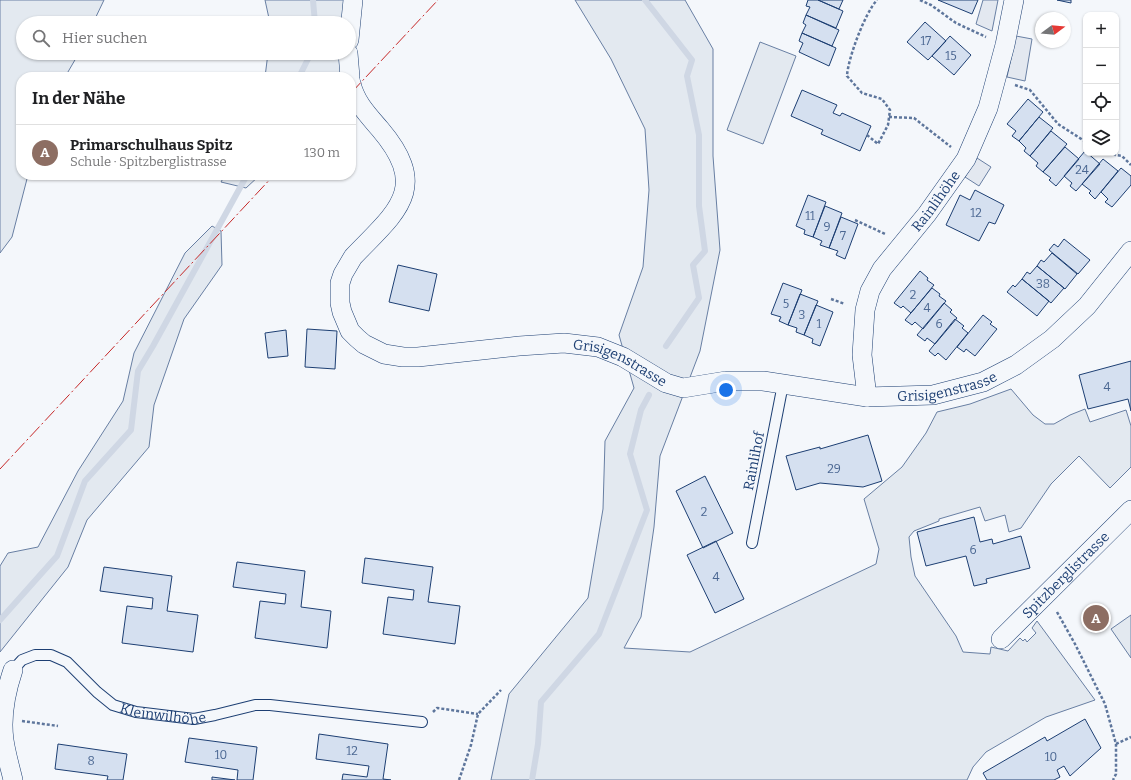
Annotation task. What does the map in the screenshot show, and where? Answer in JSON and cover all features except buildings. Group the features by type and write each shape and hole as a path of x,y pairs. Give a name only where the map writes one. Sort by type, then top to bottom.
{"street":[{"path":"351,16 353,0"},
{"name":"Rainlihöhe","path":"867,397 862,355 865,310 870,291 882,269 926,214 966,159 988,108 1005,45 1014,0"},
{"path":"349,60 350,72"},
{"name":"Grisigenstrasse","path":"356,98 362,109 397,152 401,160 405,180 403,197 396,211 353,257 343,274 340,284 340,303 350,331 364,344 384,354 403,357 418,357 519,346 564,344 591,346 598,347 623,357 666,383 683,388 726,381 763,381 867,397 933,395 983,382 1016,365 1052,339 1087,306 1131,252"},
{"name":"Spitzberglistrasse","path":"1001,639 1131,510"},
{"name":"Kleinwilhöhe","path":"13,670 7,686 4,719 4,739 13,780"}],"lane":[{"name":"Rainlihof","path":"752,543 784,384"},
{"name":"Kleinwilhöhe","path":"13,670 22,660 35,655 51,655 67,662 97,692 113,705 143,713 194,719 255,705 270,705 422,722"}],"path":[{"path":"867,135 878,144 888,125 890,110 882,99 862,93 847,76 848,66 865,19 877,0"},
{"path":"920,0 931,5 956,23 1005,45"},
{"path":"1030,90 1058,124 1083,140"},
{"path":"889,117 914,118 950,146"},
{"path":"1119,156 1122,156 1131,165"},
{"path":"855,220 886,234"},
{"path":"1055,610 1075,644 1105,704 1116,744 1116,774 1113,780"},
{"path":"460,780 471,745 478,714 501,690"},
{"path":"446,710 478,714"},
{"path":"4,719 58,726"},
{"path":"1116,744 1131,737"}],"shaded area":[{"path":"0,0 104,0 96,16 16,16 16,60 75,60 68,72 16,72 16,180 27,180 12,237 0,253"},
{"path":"265,0 348,0 347,16 268,16"},
{"path":"575,0 685,0 713,49 713,156 720,250 700,351 660,456 654,527 641,617 624,648 690,652 876,564 879,549 864,499 902,467 926,433 937,412 970,404 1011,389 1033,415 1045,424 1054,424 1085,409 1090,422 1126,410 1131,426 1131,467 1110,488 1079,456 1051,484 1021,528 1009,532 1005,515 985,521 980,507 939,519 939,521 914,531 909,537 915,576 956,636 963,652 990,654 991,647 1008,651 1020,638 1023,641 1025,639 1027,642 1036,633 1032,628 1037,621 1095,700 1046,717 986,752 973,767 967,780 491,780 509,694 588,598 603,509 605,441 634,388 619,335 643,267 649,190 645,129 611,59"},
{"path":"983,0 998,0 992,31 976,24"},
{"path":"1016,36 1032,39 1025,81 1007,77"},
{"path":"760,42 796,56 763,144 727,130"},
{"path":"267,60 345,60 345,72 266,72"},
{"path":"977,158 991,167 979,186 965,177"},
{"path":"222,180 255,180 246,188 221,182"},
{"path":"212,226 221,231 222,265 184,319 154,405 149,447 87,520 68,567 0,652 0,566 8,553 38,547 78,471 123,401 134,353 185,253"},
{"path":"1131,615 1131,658 1111,629"}],"waterway":[{"path":"313,0 314,16"},
{"path":"645,0 692,60 687,76 699,135 699,206 705,251 693,265 699,298 666,346"},
{"path":"302,72 308,60"},
{"path":"0,620 57,556 85,481 131,430 138,371 244,180"},
{"path":"532,780 538,744 541,702 599,634 647,510 630,454 641,410 649,395"}],"power":[{"path":"356,88 438,0"},
{"path":"0,469 269,180"}],"place":[{"name":"Primarschulhaus Spitz","path":"1096,618"}]}
